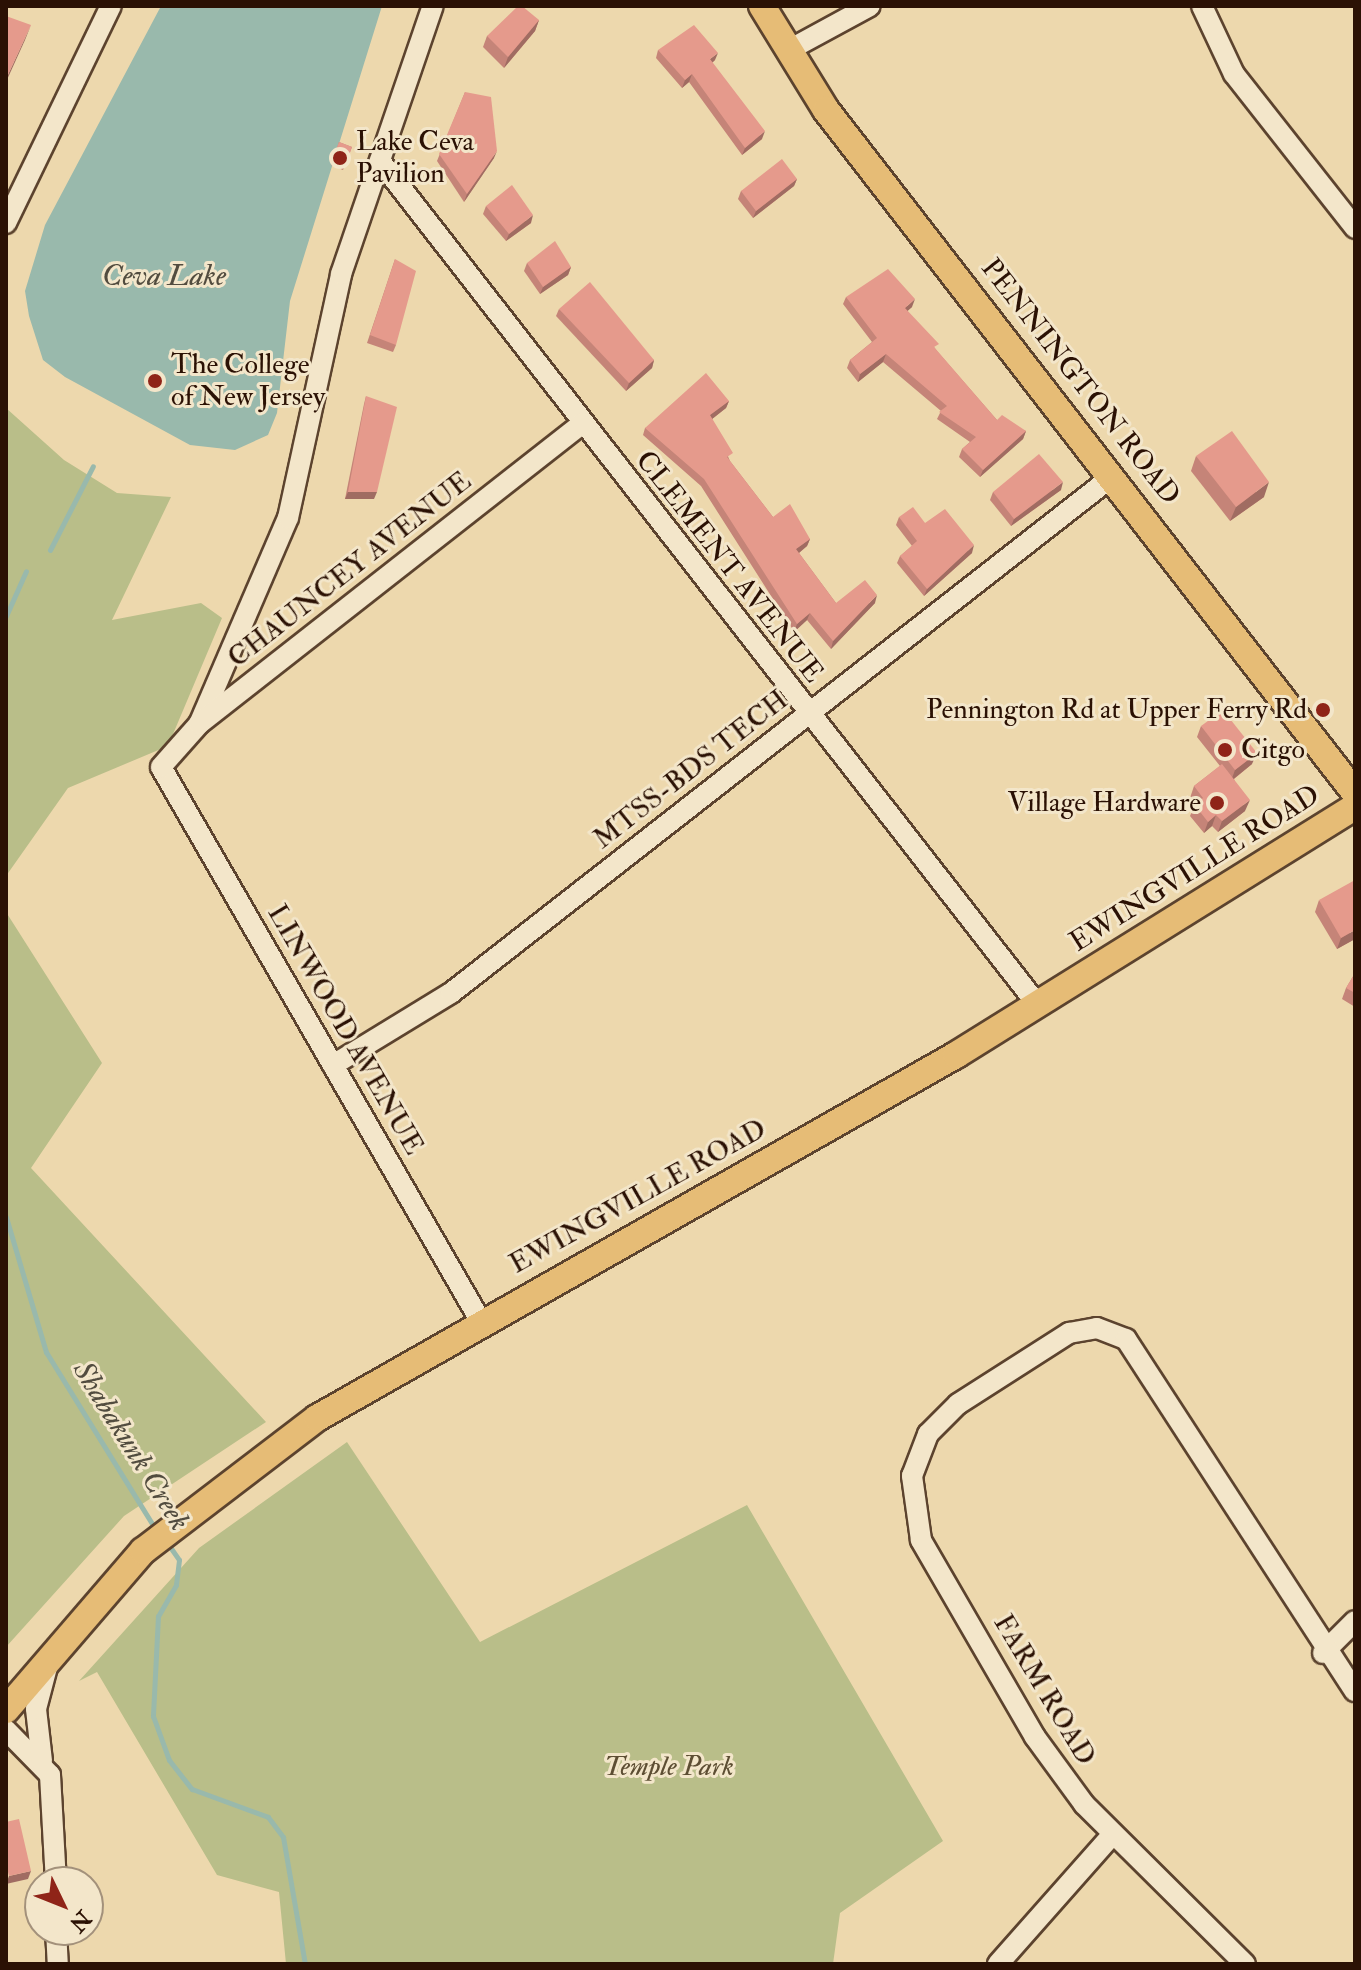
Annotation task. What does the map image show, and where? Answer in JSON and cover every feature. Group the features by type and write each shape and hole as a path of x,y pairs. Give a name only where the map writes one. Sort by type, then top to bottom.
{"main road":[{"name":"PENNINGTON ROAD","path":"762,6 787,51 1355,793"},
{"name":"EWINGVILLE ROAD","path":"6,1710 143,1551 179,1520 317,1418 480,1320 815,1138 1355,807"}],"street":[{"path":"6,223 111,6"},
{"path":"199,724 288,518 330,317 433,6"},
{"path":"787,51 870,6"},
{"path":"1202,6 1234,74 1355,228"},
{"name":"CLEMENT AVENUE","path":"380,161 1037,1004"},
{"name":"CHAUNCEY AVENUE","path":"161,767 199,724 582,424"},
{"name":"MTSS-BDS TECH","path":"333,1065 451,993 1113,476"},
{"name":"LINWOOD AVENUE","path":"161,767 480,1320"},
{"name":"FARM ROAD","path":"1245,1964 1112,1835 1035,1737 917,1529 911,1497 917,1454 958,1404 1069,1333 1097,1328 1126,1339 1323,1653 1355,1691"},
{"path":"1323,1653 1355,1621"},
{"path":"52,1654 36,1709 42,1761 55,1796 56,1866"},
{"path":"6,1730 42,1761"},
{"path":"998,1964 1112,1835"}],"green space":[{"path":"6,408 64,460 117,493 171,497 112,620 201,603 222,618 168,746 68,788 6,876"},
{"path":"6,912 102,1063 31,1168 266,1422 124,1516 6,1647"},
{"name":"Temple Park","path":"347,1442 480,1642 747,1505 943,1841 840,1913 833,1964 286,1964 279,1892 217,1875 97,1672 79,1681 199,1548"}],"water":[{"name":"Ceva Lake","path":"161,6 382,6 290,301 277,413 268,435 235,450 190,445 65,377 43,360 29,316 25,291 45,225"}],"building":[{"path":"518,6 539,20 508,57 487,36"},
{"path":"6,16 31,25 6,79"},
{"path":"694,25 718,53 710,59 765,131 745,148 692,74 685,80 658,50"},
{"path":"465,92 491,97 497,151 467,194 439,154"},
{"name":"Lake Ceva Pavilion","path":"339,142 352,147 345,166 332,161"},
{"path":"782,159 797,179 756,211 741,191"},
{"path":"512,185 533,215 509,234 486,206"},
{"path":"555,241 571,267 543,287 527,263"},
{"path":"395,259 416,271 396,345 370,335"},
{"path":"888,269 915,299 905,308 939,344 934,347 997,420 1002,415 1026,431 983,470 962,449 976,437 939,412 947,406 886,354 860,374 850,360 877,338 846,297"},
{"path":"590,282 654,360 629,383 559,309"},
{"path":"706,373 729,401 710,415 733,453 727,457 773,517 790,504 810,539 796,549 836,603 865,580 877,595 833,641 810,613 797,624 704,479 645,428"},
{"path":"366,396 397,407 377,492 348,492"},
{"path":"1232,431 1269,482 1236,507 1196,456"},
{"path":"1039,454 1063,482 1014,519 993,492"},
{"path":"913,507 925,523 945,509 974,545 927,589 900,556 917,541 899,517"},
{"path":"1223,710 1257,753 1235,770 1201,726"},
{"name":"Village Hardware","path":"1222,764 1250,800 1222,821 1216,815 1208,822 1194,804 1203,798 1194,786"},
{"path":"1355,880 1355,930 1341,938 1319,900"},
{"path":"1355,973 1355,993 1346,988"},
{"path":"19,1819 30,1866 24,1866 24,1873 9,1876 6,1864 6,1822"}],"waterway":[{"path":"50,550 93,466"},
{"path":"6,616 26,571"},
{"name":"Shabakunk Creek","path":"6,1217 46,1352 156,1530"},
{"name":"Shabakunk Creek","path":"168,1544 179,1560 176,1585 158,1616 153,1716 169,1760 192,1789 268,1817 283,1837 305,1964"}],"place":[{"name":"Lake Ceva Pavilion","path":"340,158"},
{"name":"The College of New Jersey","path":"155,381"},
{"name":"Pennington Rd at Upper Ferry Rd","path":"1323,710"},
{"name":"Citgo","path":"1225,750"},
{"name":"Village Hardware","path":"1217,803"}]}
